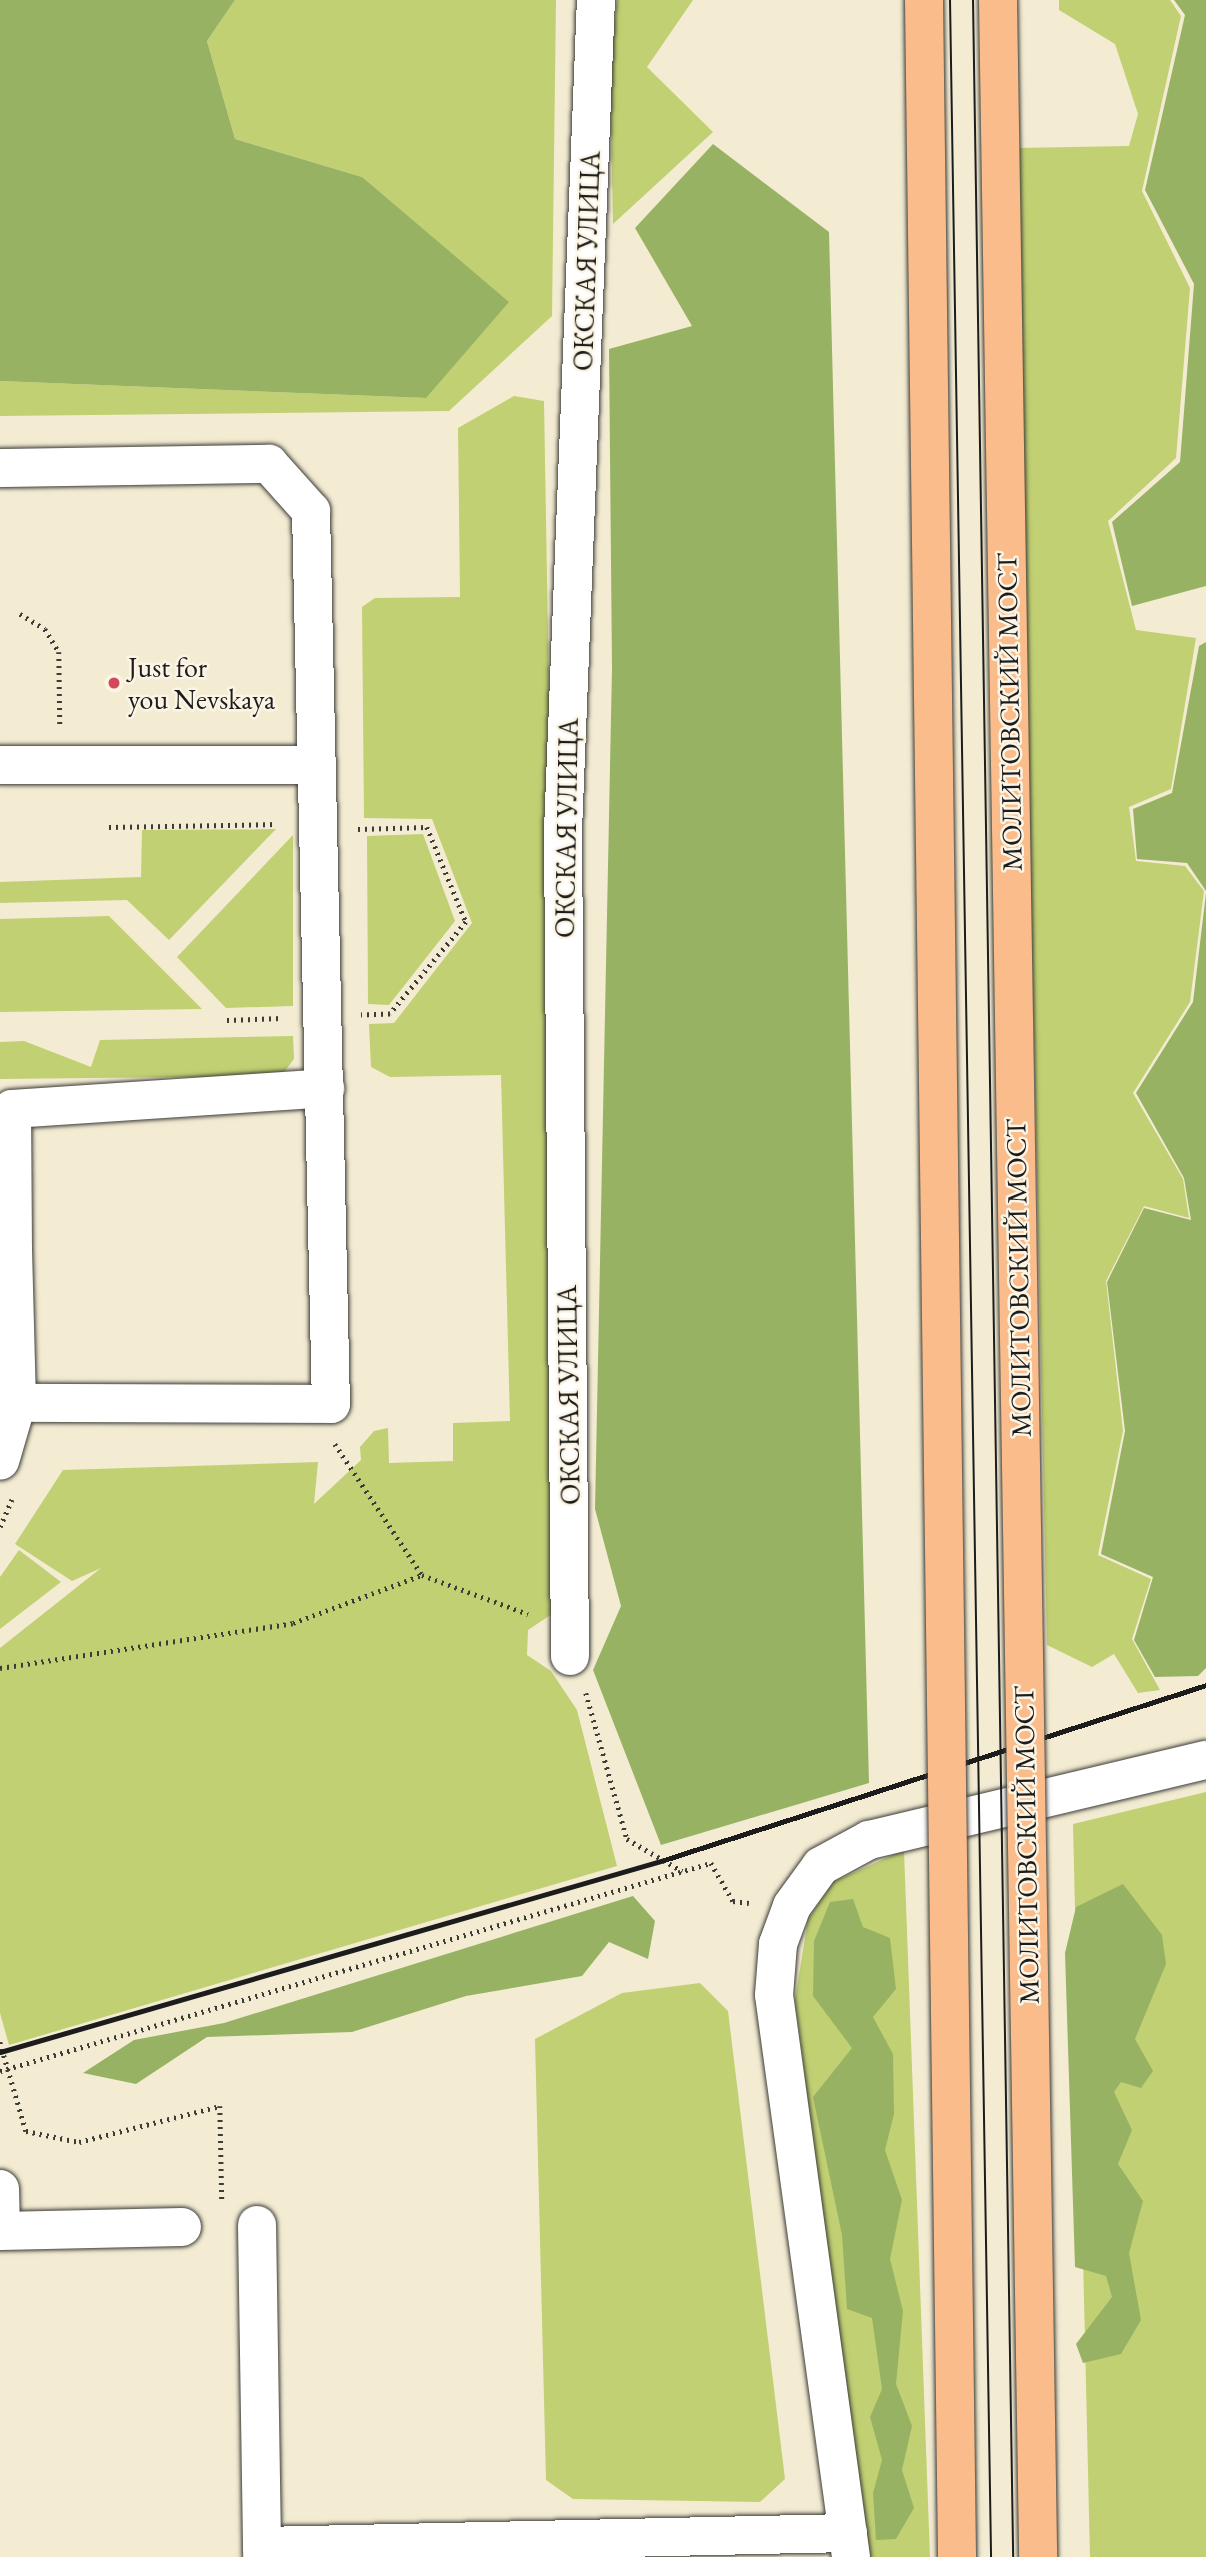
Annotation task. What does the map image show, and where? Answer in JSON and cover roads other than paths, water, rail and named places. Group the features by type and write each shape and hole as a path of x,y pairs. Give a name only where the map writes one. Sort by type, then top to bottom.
{"main road":[{"path":"924,0 957,2557"},
{"name":"МОЛИТОВСКИЙ МОСТ","path":"998,0 1038,2557"}],"street":[{"name":"ОКСКАЯ УЛИЦА","path":"570,1656 563,831 596,0"},
{"path":"0,468 269,464 311,511 331,1404 17,1403"},
{"path":"0,765 317,765"},
{"path":"0,1461 17,1403 6,1250 12,1109 325,1087"},
{"path":"257,2225 262,2552 850,2545 774,1995 778,1944 792,1906 821,1866 869,1840 1206,1760"},
{"path":"0,2189 1,2231 182,2227"}],"tram line":[{"path":"950,0 991,2557"},
{"path":"973,0 1013,2557"}],"railway":[{"path":"0,2052 664,1860 1206,1685"}],"place":[{"name":"Just for you Nevskaya","path":"114,683"}]}
